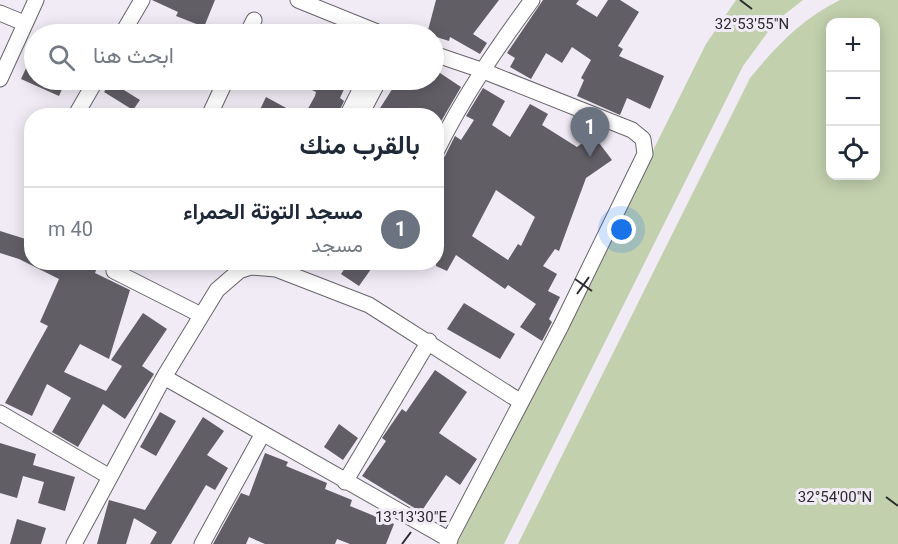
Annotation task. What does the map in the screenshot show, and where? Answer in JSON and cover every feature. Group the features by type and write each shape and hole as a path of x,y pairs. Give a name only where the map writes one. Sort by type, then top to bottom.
{"street":[{"path":"0,80 36,0"},
{"path":"128,24 142,0"},
{"path":"298,0 357,24"},
{"path":"444,136 458,107 481,70 532,0"},
{"path":"0,13 24,23"},
{"path":"252,24 254,20"},
{"path":"164,377 448,542 645,154 645,144 632,130 444,57"},
{"path":"80,108 90,90"},
{"path":"212,108 221,90"},
{"path":"351,108 360,90"},
{"path":"364,108 374,90"},
{"path":"74,544 164,377 216,290 242,270"},
{"path":"288,270 369,304 521,402"},
{"path":"114,271 201,315"},
{"path":"345,482 429,341"},
{"path":"0,413 110,477"},
{"path":"202,544 262,435"}],"green space":[{"path":"736,0 803,0 775,22 743,66 504,544 457,544 706,44"},
{"path":"840,0 898,0 898,544 518,544 750,78 791,34"}],"building":[{"path":"152,0 215,0 205,24 196,24 176,16 178,12"},
{"path":"436,0 499,0 473,34 487,43 480,54 450,37 449,41 444,39 444,24 430,24"},
{"path":"543,0 579,0 576,4 597,17 608,0 620,0 639,12 618,46 623,49 619,56 664,76 650,109 627,98 620,115 577,96 584,80 581,78 591,60 572,47 562,63 546,53 531,79 510,67 515,58 507,53"},
{"path":"444,76 461,87 444,116 444,108 380,108 392,90 444,90"},
{"path":"483,88 505,101 492,125 510,137 530,104 548,114 542,125 577,147 593,135 612,160 586,178 559,251 555,249 543,266 557,274 548,291 560,297 549,319 552,322 542,341 520,327 536,304 508,285 505,289 456,255 447,271 444,270 444,157 455,136 461,140 474,120 466,116","holes":["496,190 535,217 521,246 518,244 508,260 472,236"]},
{"path":"46,90 62,90 59,96"},
{"path":"105,90 124,90 140,100 134,108 130,108 104,92"},
{"path":"312,90 344,90 340,98 344,101 341,108 308,108 316,92"},
{"path":"266,97 286,108 261,108"},
{"path":"0,231 24,238 24,262 0,253"},
{"path":"41,270 96,270 95,273 130,290 109,359 80,344 64,372 106,391 122,366 111,360 143,313 167,329 142,366 154,374 125,419 103,404 78,447 52,432 71,398 47,384 32,416 5,403 48,326 40,322 59,279"},
{"path":"344,270 370,270 359,286 341,274"},
{"path":"464,303 515,334 500,359 447,329"},
{"path":"435,370 467,392 439,433 477,459 460,485 446,475 421,512 362,476 386,441 382,438 402,409 406,412"},
{"path":"160,412 176,421 156,456 140,447"},
{"path":"203,417 224,431 207,455 228,468 215,490 206,485 171,544 150,544 157,532 134,518 126,544 97,544 109,500 145,510"},
{"path":"339,424 358,438 343,460 324,447"},
{"path":"0,443 36,454 33,465 75,477 65,511 38,503 44,482 23,476 17,498 0,493"},
{"path":"265,453 288,462 286,466 327,483 325,489 352,500 350,506 394,524 386,544 350,544 337,539 335,544 265,544 249,537 246,544 213,544 241,493 249,496"},
{"path":"17,519 46,528 41,544 10,544"}],"place":[{"name":"مسجد التوتة الحمراء","path":"590,157"}]}
